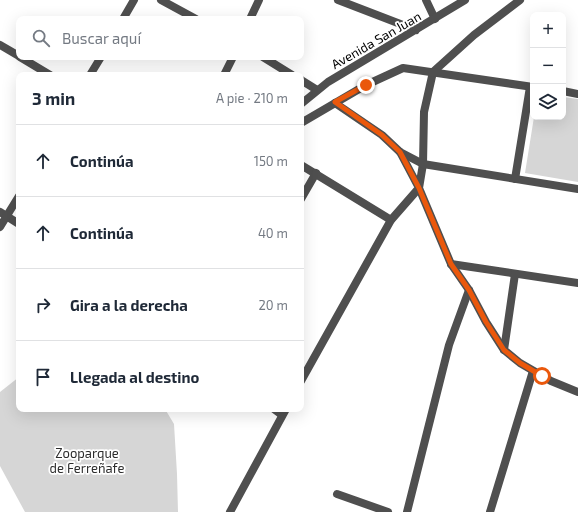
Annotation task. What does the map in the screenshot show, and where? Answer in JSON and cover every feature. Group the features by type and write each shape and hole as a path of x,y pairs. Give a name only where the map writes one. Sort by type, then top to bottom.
{"street":[{"path":"125,16 134,0"},
{"path":"161,0 190,16"},
{"path":"251,16 259,0"},
{"path":"338,0 416,30"},
{"path":"425,0 436,19"},
{"name":"Avenida San Juan","path":"304,101 328,82 466,0"},
{"path":"304,376 392,220 419,188 423,164 424,112 433,72 474,35 520,0"},
{"path":"0,45 16,55"},
{"path":"24,60 45,72"},
{"path":"92,72 99,60"},
{"path":"226,72 232,60"},
{"path":"268,60 287,72"},
{"path":"304,121 366,85 403,68 530,87"},
{"path":"304,82 317,90"},
{"path":"566,92 578,94"},
{"path":"515,179 530,98"},
{"path":"335,102 382,135 400,152 423,164 578,189"},
{"path":"400,152 419,188 451,264 469,290 486,322 504,350 533,371 551,381 578,392"},
{"path":"304,167 392,220"},
{"path":"304,194 316,173"},
{"path":"0,227 4,214 16,200"},
{"path":"4,214 16,222"},
{"path":"451,264 578,283"},
{"path":"504,350 515,274"},
{"path":"407,512 449,345 469,290"},
{"path":"490,512 533,371"},
{"path":"230,512 284,412"},
{"path":"337,494 388,512"}],"green space":[{"path":"566,97 578,99 578,182 525,173 534,120 566,120"},
{"name":"Zooparque de Ferreñafe","path":"16,379 16,412 167,412 174,424 178,512 25,512 0,466 0,392"}],"route":[{"path":"366,85 335,102 382,135 400,152 419,188 451,264 469,290 486,322 504,350 520,363 542,376"}]}
